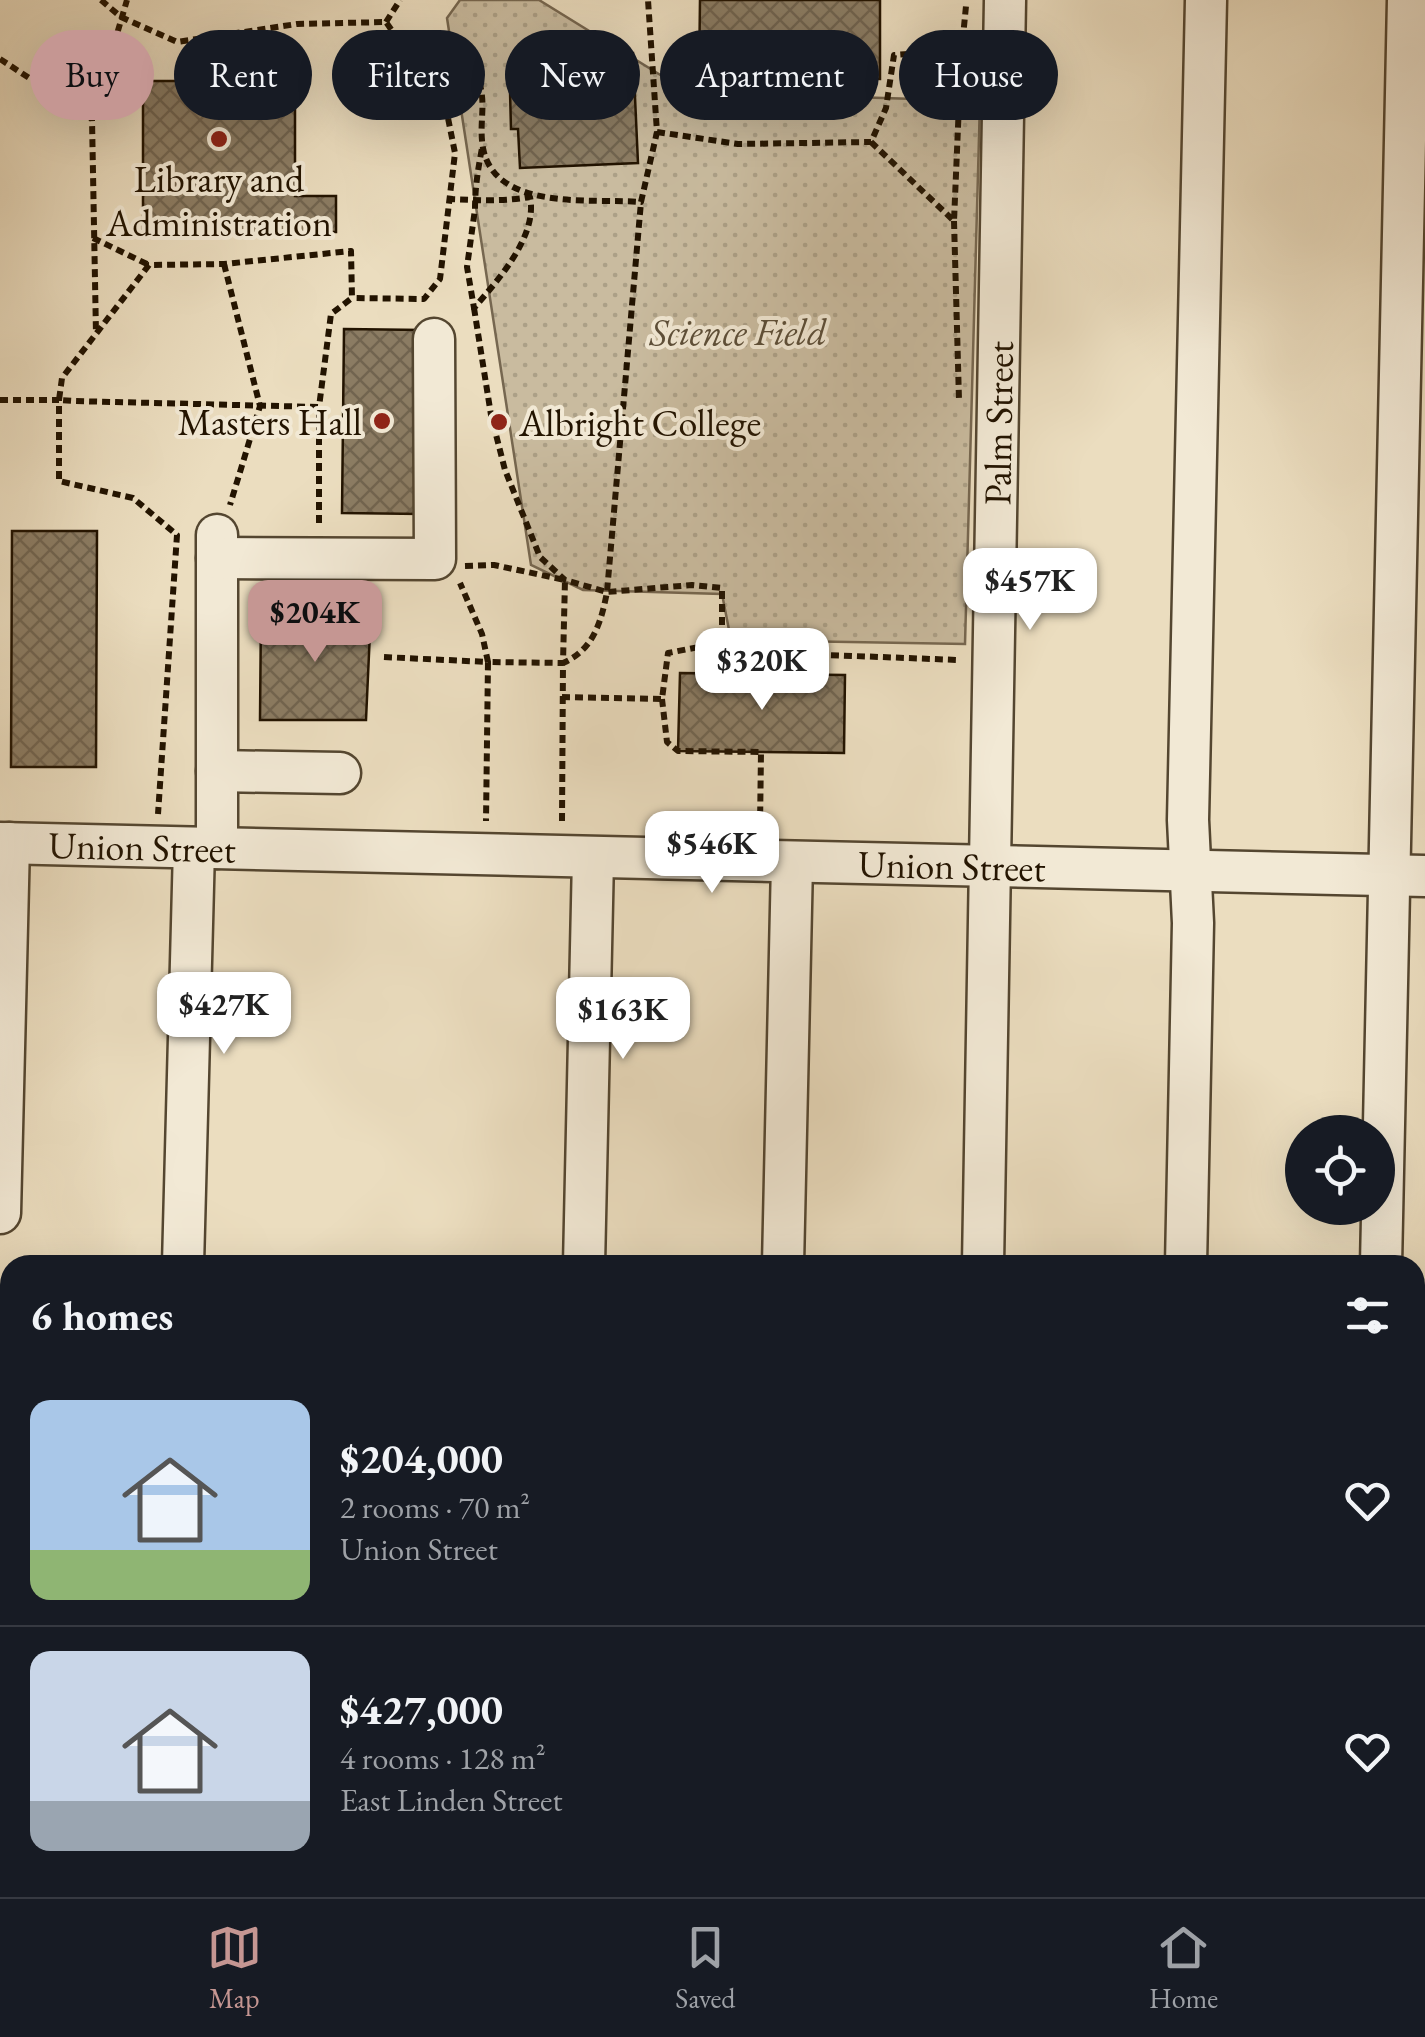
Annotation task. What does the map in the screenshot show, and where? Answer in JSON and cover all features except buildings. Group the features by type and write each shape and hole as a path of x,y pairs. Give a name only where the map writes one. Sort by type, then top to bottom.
{"street":[{"name":"Palm Street","path":"983,1255 1006,0"},
{"path":"1186,1255 1191,871 1188,820 1206,0"},
{"path":"1382,1255 1407,875 1416,77 1408,0"},
{"path":"185,1255 209,838 217,771 203,543 435,559 434,340"},
{"path":"217,771 340,774"},
{"name":"Union Street","path":"4,843 209,838 587,840 786,847 992,868 1407,875"},
{"path":"584,1255 587,840"},
{"path":"0,1213 4,843"},
{"path":"783,1255 786,847"}],"path":[{"path":"102,0 121,17 177,42 297,24 386,22"},
{"path":"117,30 128,0"},
{"path":"386,22 400,0"},
{"path":"384,657 563,663 582,654 601,622 607,592 641,202 658,132 648,0"},
{"path":"964,30 967,0"},
{"path":"386,22 392,30"},
{"path":"871,142 886,108 894,54 899,54"},
{"path":"0,59 30,78"},
{"path":"92,120 96,335"},
{"path":"319,535 320,407 330,314 352,298 424,299 440,279 455,153 448,120"},
{"path":"483,120 467,267 491,415 505,470 540,557 564,580 607,592 692,585 722,588 722,651"},
{"path":"658,132 738,144 871,142 954,221 958,120"},
{"path":"474,308 513,257 533,212 530,197 500,176 483,147"},
{"path":"447,198 641,202"},
{"path":"93,238 149,265 224,264 352,251 352,298"},
{"path":"203,543 221,535 260,406 224,264"},
{"path":"149,265 62,378 60,482 133,498 203,543"},
{"path":"0,400 320,407"},
{"path":"158,828 203,543"},
{"path":"454,566 482,634 488,662 486,821"},
{"path":"562,822 564,580"},
{"path":"760,830 761,752 678,751 667,742 662,699 668,654 704,646 722,651 995,660"},
{"path":"562,696 662,699"},
{"path":"138,816 158,816 209,838"},
{"path":"467,821 505,822"},
{"path":"543,822 562,822 587,840"},
{"path":"740,830 760,830 786,847"}],"green space":[{"name":"Science Field","path":"460,0 539,0 588,30 505,30 505,120 640,120 640,62 660,75 660,120 879,120 879,98 899,99 899,120 979,120 965,644 731,640 722,594 583,590 531,565 463,120 485,120 485,30 449,30 447,18"}],"place":[{"name":"Library and Administration","path":"219,139"},
{"name":"Masters Hall","path":"382,421"},
{"name":"Albright College","path":"499,422"}]}
